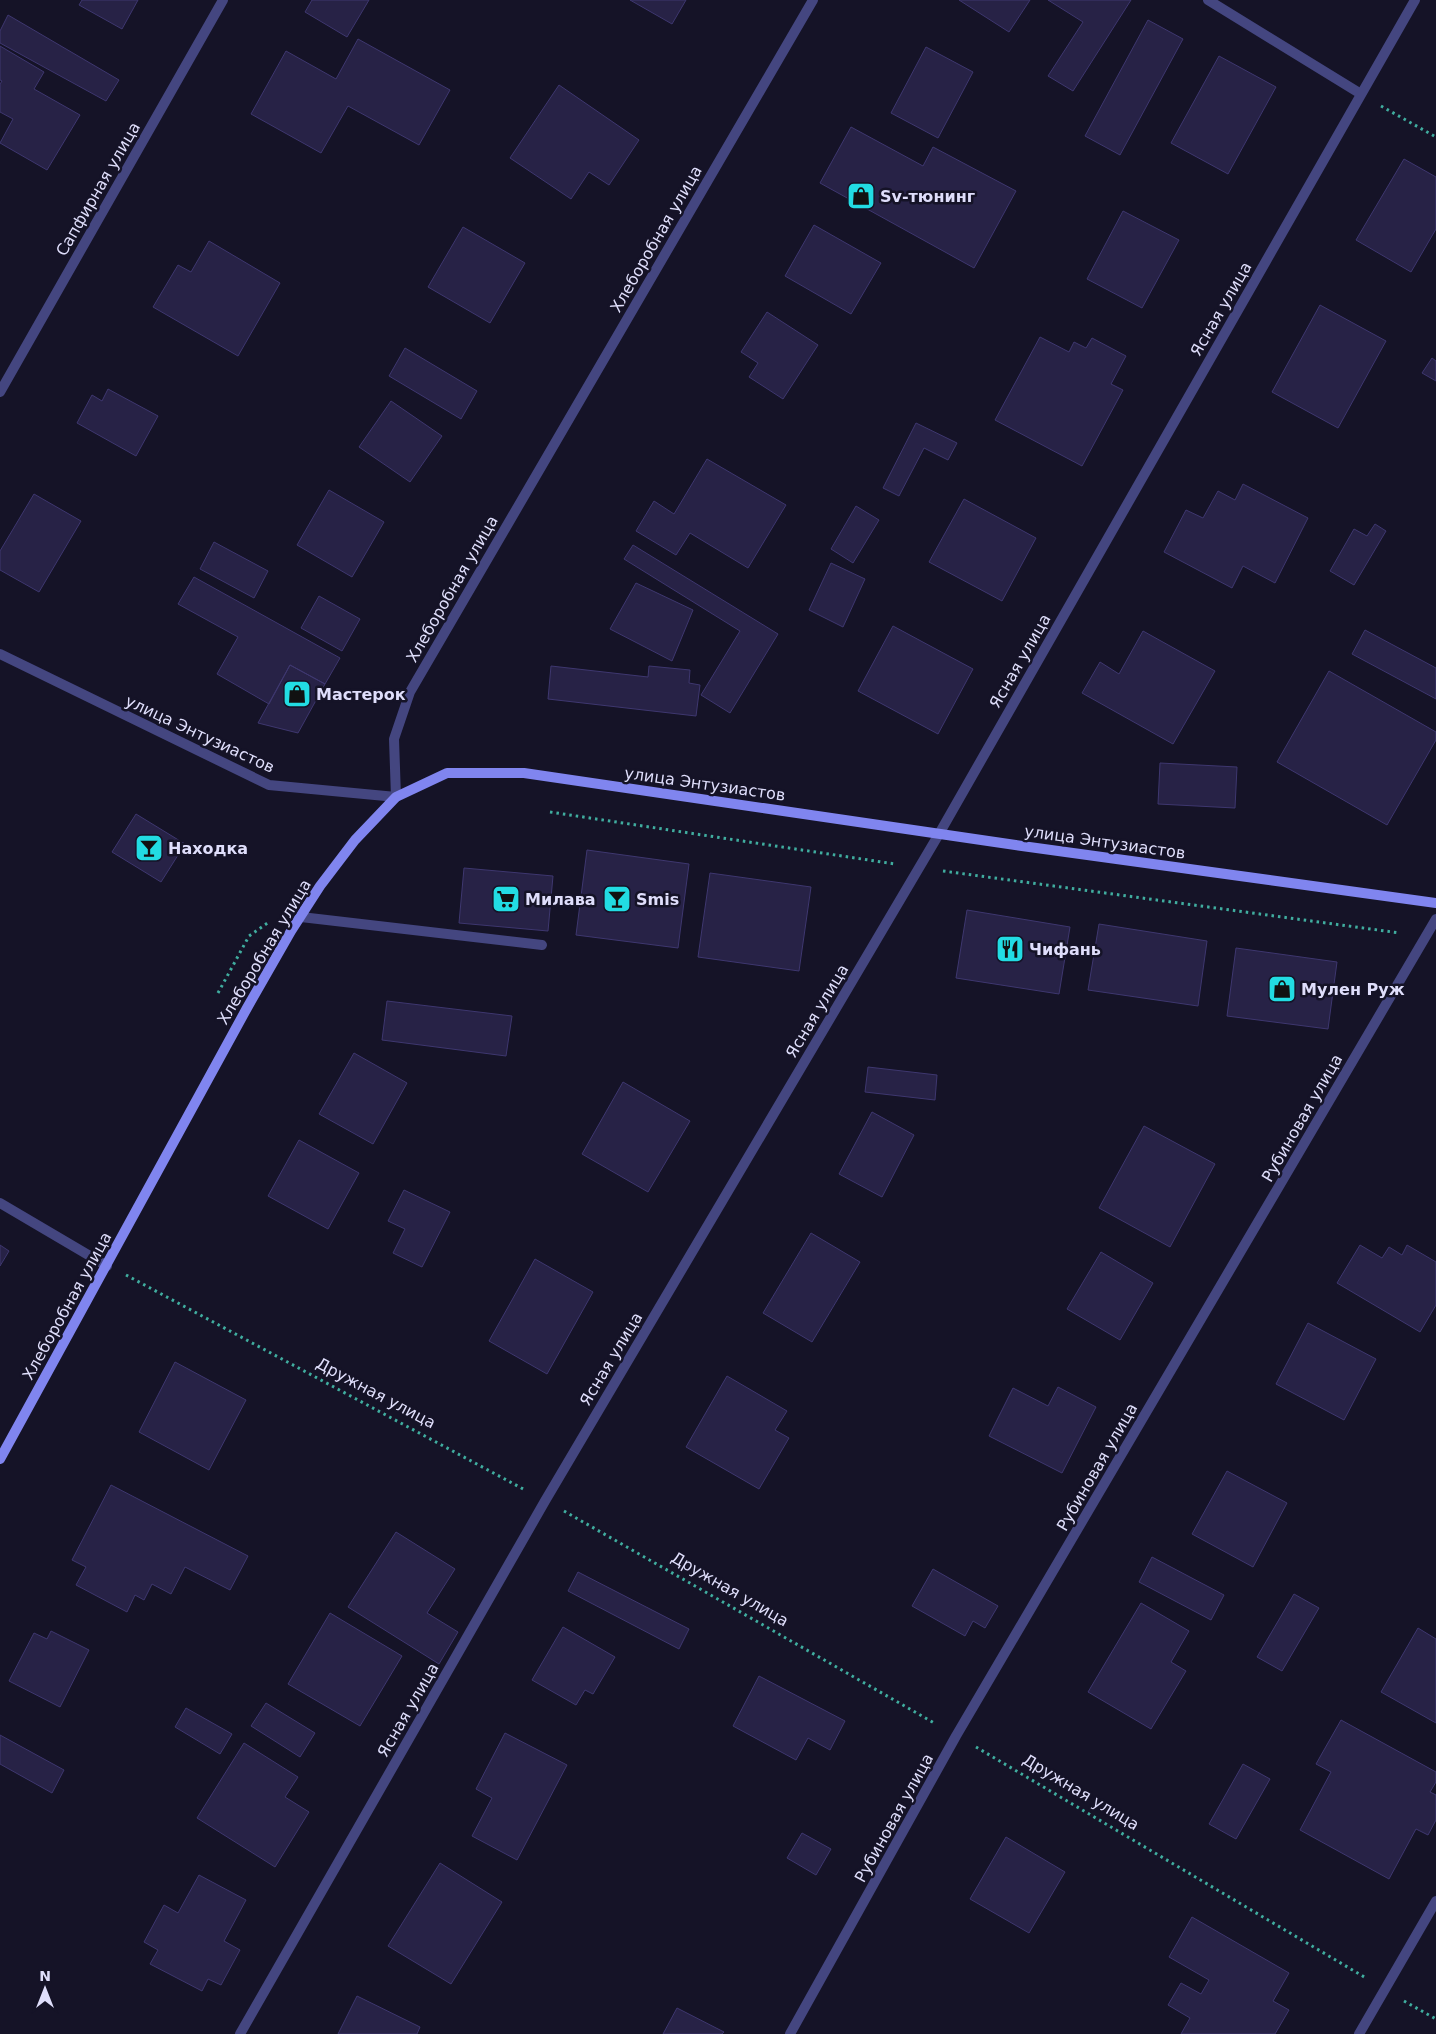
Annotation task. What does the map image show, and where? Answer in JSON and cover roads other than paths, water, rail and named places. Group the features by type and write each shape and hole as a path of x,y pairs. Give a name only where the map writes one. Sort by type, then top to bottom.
{"street":[{"name":"Сапфирная улица","path":"0,392 223,0"},
{"name":"Хлеборобная улица","path":"0,1459 242,1017 301,917 320,886 355,840 396,797 394,739 410,692 813,0"},
{"path":"1208,0 1361,94"},
{"name":"Ясная улица","path":"240,2034 545,1501 939,834 1415,0"},
{"name":"улица Энтузиастов","path":"0,654 269,785 396,797 448,773 524,773 939,834 1436,903"},
{"path":"301,917 542,945"},
{"name":"Рубиновая улица","path":"790,2034 956,1736 1436,919"},
{"path":"0,1203 107,1266"},
{"path":"1359,2034 1436,1901"}],"place":[{"name":"Sv-тюнинг","path":"861,196"},
{"name":"Мастерок","path":"297,694"},
{"name":"Находка","path":"149,848"},
{"name":"Милава","path":"506,899"},
{"name":"Smis","path":"617,899"},
{"name":"Чифань","path":"1010,949"},
{"name":"Мулен Руж","path":"1282,989"}]}
